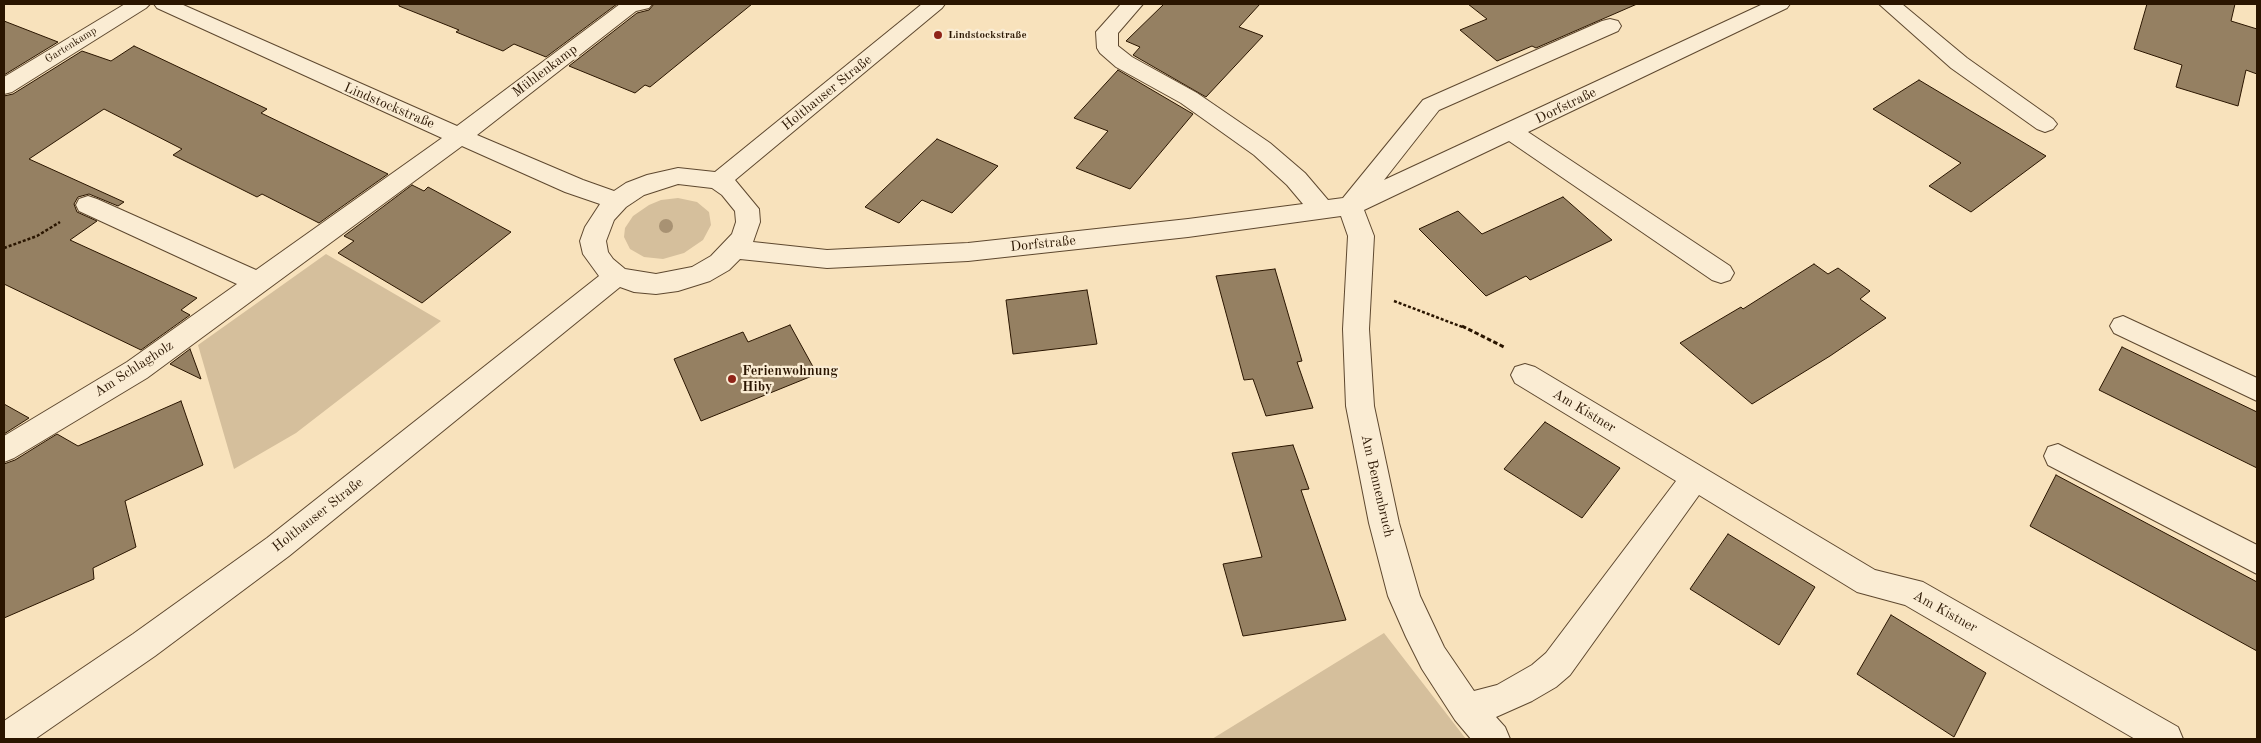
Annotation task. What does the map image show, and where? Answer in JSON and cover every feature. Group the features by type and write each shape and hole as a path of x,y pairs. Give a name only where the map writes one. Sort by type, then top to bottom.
{"street":[{"name":"Gartenkamp","path":"4,87 139,4"},
{"name":"Lindstockstraße","path":"164,4 340,84 574,186 617,201"},
{"name":"Holthauser Straße","path":"719,181 935,4"},
{"path":"1132,4 1107,32 1108,48 1124,62 1189,98 1262,149 1296,179 1322,210"},
{"name":"Dorfstraße","path":"735,249 828,259 921,255 1179,229 1350,206 1512,132 1780,4"},
{"path":"1889,4 1959,63 2045,124"},
{"name":"Mühlenkamp","path":"460,136 632,5"},
{"path":"1350,206 1431,105 1610,26"},
{"path":"1512,132 1721,273"},
{"name":"Am Schlagholz","path":"4,450 137,370 260,283 460,136"},
{"path":"700,177 719,181 731,188 747,210 748,222 744,235 735,249 720,263 700,274 678,281 656,284 634,282 616,276 604,266 596,254 594,241 597,227 617,201 635,189 671,178 700,177"},
{"path":"88,204 260,283"},
{"name":"Am Bennenbruch","path":"1350,206 1361,236 1360,288 1356,328 1360,406 1384,524 1404,596 1417,627 1433,658 1467,709 1493,739"},
{"name":"Holthauser Straße","path":"7,739 144,645 278,547 616,276"},
{"path":"2122,326 2257,390"},
{"name":"Am Kistner","path":"1525,375 1868,582 1912,592 2166,739"},
{"path":"2058,456 2257,560"},
{"path":"1467,709 1502,699 1544,676 1558,664 1695,478"}],"path":[{"path":"4,248 37,236 88,204"},
{"path":"1360,288 1472,330 1533,364 1525,375"}],"shaded area":[{"path":"678,198 697,202 709,212 711,225 703,240 684,253 663,259 644,257 630,249 624,237 625,228 633,216 649,205 661,200"},
{"path":"326,254 441,321 296,433 234,469 198,345"},
{"path":"1384,633 1466,739 1212,739"}],"building":[{"path":"399,4 617,4 546,57 514,44 503,51 456,32 459,30 399,6"},
{"path":"654,4 752,4 650,87 645,85 635,93 569,66 637,13 649,10"},
{"path":"1164,4 1260,4 1239,27 1263,36 1206,97 1133,55 1140,47 1126,41"},
{"path":"1468,4 1637,4 1536,48 1532,46 1497,61 1460,30 1487,19"},
{"path":"2147,4 2235,4 2231,21 2257,29 2257,74 2246,70 2238,106 2176,87 2182,65 2134,49"},
{"path":"4,21 58,42 4,75"},
{"path":"134,46 267,109 261,113 388,174 319,223 262,194 257,197 173,155 182,149 104,109 29,159 124,202 118,206 89,194 78,197 74,204 77,212 97,221 70,240 197,298 181,310 190,315 141,350 4,284 4,96 13,94 82,51 111,61"},
{"path":"1118,70 1193,114 1130,189 1076,168 1108,131 1074,118"},
{"path":"1919,80 2046,156 1971,212 1929,186 1961,163 1873,109"},
{"path":"937,139 998,166 952,213 922,200 899,223 865,207"},
{"path":"412,185 424,191 428,187 511,232 422,303 338,253 354,241 344,236"},
{"path":"1563,197 1612,240 1530,280 1526,276 1486,296 1419,229 1458,211 1482,234"},
{"path":"1814,264 1828,274 1838,268 1870,291 1860,299 1886,318 1830,356 1752,404 1680,343 1741,307 1743,309"},
{"path":"1275,269 1302,361 1297,362 1313,408 1266,416 1253,379 1244,380 1216,276"},
{"path":"1087,290 1097,344 1013,354 1006,300"},
{"name":"Ferienwohnung Hiby","path":"790,325 817,374 701,421 674,359 743,332 748,342"},
{"path":"2122,347 2257,412 2257,468 2099,390"},
{"path":"190,349 201,379 170,364"},
{"path":"181,401 203,465 125,501 136,547 93,568 94,579 4,618 4,464 15,460 57,434 78,446"},
{"path":"4,404 29,418 4,434"},
{"path":"1545,422 1620,468 1582,518 1504,469"},
{"path":"1293,445 1309,489 1301,490 1346,620 1243,636 1223,564 1262,557 1232,453"},
{"path":"2056,475 2257,582 2257,651 2030,526"},
{"path":"1728,534 1815,587 1779,645 1690,589"},
{"path":"1891,615 1986,673 1954,737 1857,674"}],"place":[{"name":"Lindstockstraße","path":"938,35"},
{"name":"Ferienwohnung Hiby","path":"732,379"}]}
